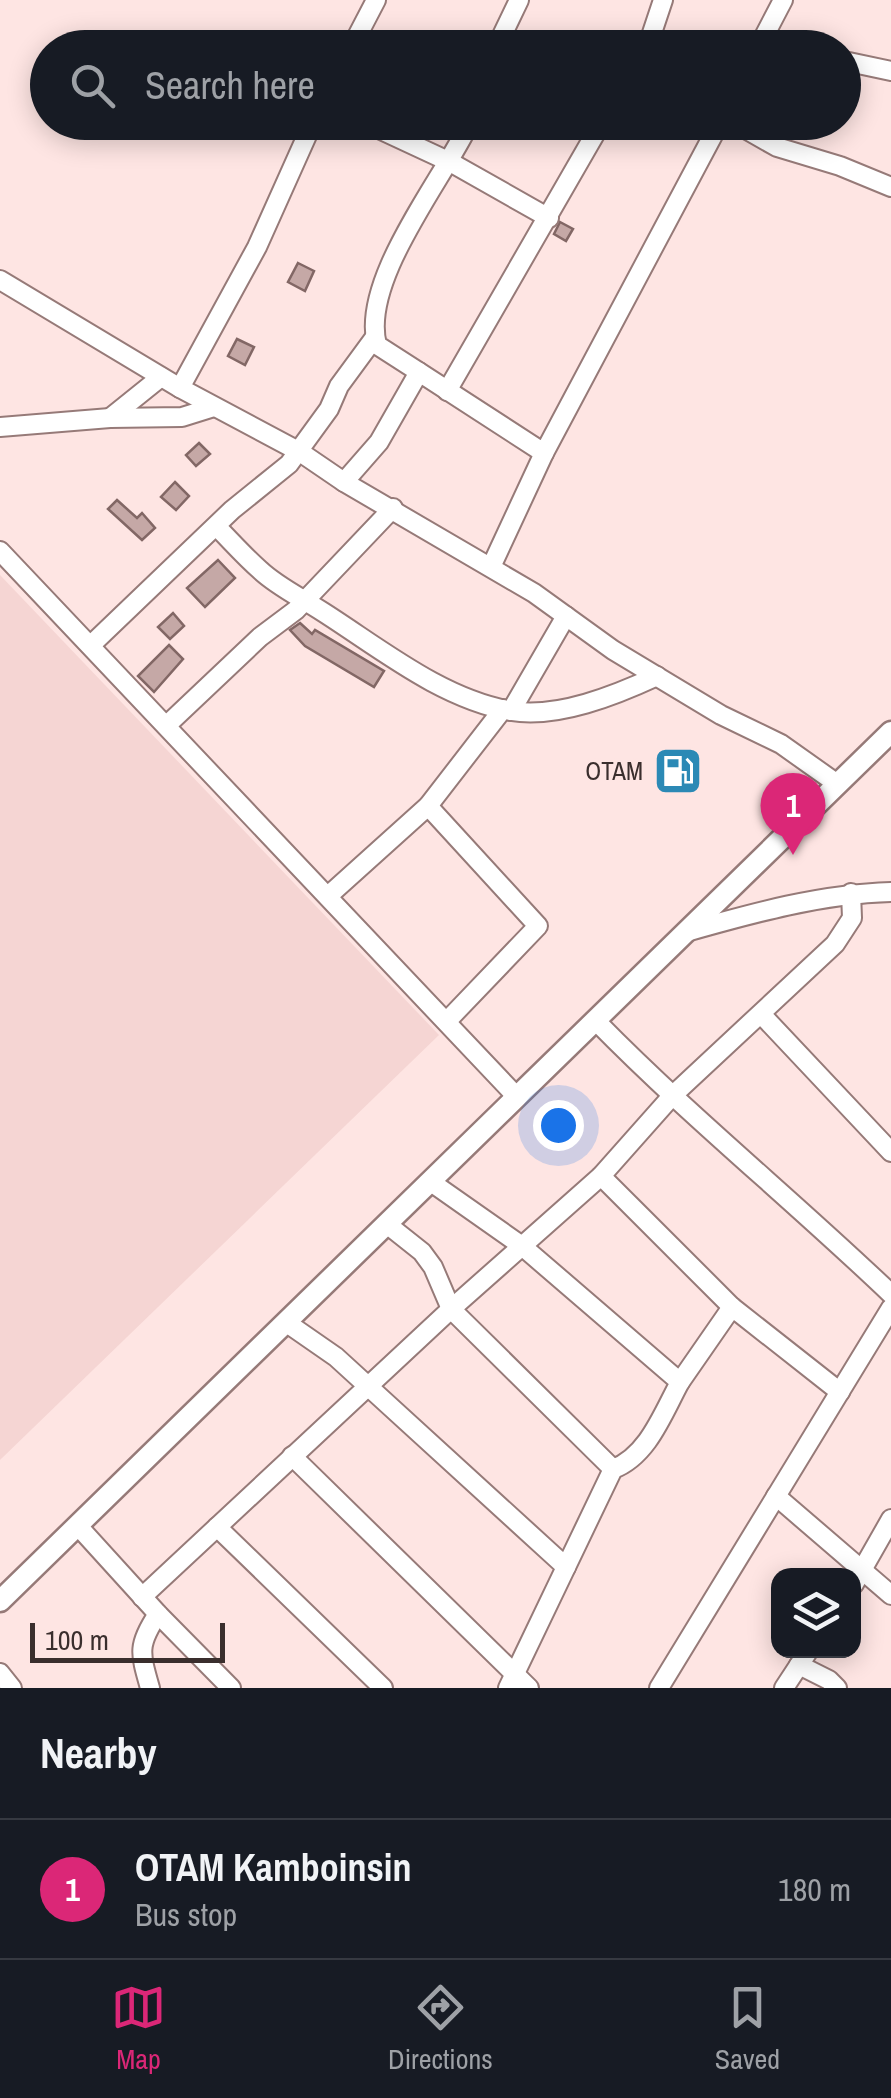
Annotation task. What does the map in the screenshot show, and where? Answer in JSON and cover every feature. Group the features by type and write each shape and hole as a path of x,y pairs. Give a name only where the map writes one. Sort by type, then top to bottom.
{"main road":[{"path":"0,1602 891,732"}],"street":[{"path":"360,30 376,0"},
{"path":"505,30 520,0"},
{"path":"653,30 663,0"},
{"path":"768,30 783,0"},
{"path":"861,65 891,71"},
{"path":"180,388 257,247 304,140"},
{"path":"403,140 549,218"},
{"path":"91,645 300,452 338,386 375,337 378,302 393,262 408,228 461,140"},
{"path":"447,391 592,140"},
{"path":"491,568 544,454 710,140"},
{"path":"765,140 891,187"},
{"path":"0,280 180,388 300,452 491,568 721,716 781,744 836,783"},
{"path":"375,337 382,349 544,454"},
{"path":"344,482 379,442 419,372"},
{"path":"110,418 161,377"},
{"path":"0,428 182,416 214,407"},
{"path":"167,724 260,637 306,600 393,508"},
{"path":"217,526 260,570 415,671 478,702 507,710 541,710 611,698 657,676"},
{"path":"0,551 518,1097"},
{"path":"328,896 428,806 507,710 566,616"},
{"path":"428,806 538,926 447,1021"},
{"path":"685,932 759,911 851,893 891,892"},
{"path":"142,1597 450,1309 601,1176 672,1096 836,944 852,918 851,893"},
{"path":"762,1016 891,1152"},
{"path":"596,1021 672,1096 821,1226 891,1294"},
{"path":"601,1176 732,1307 840,1392"},
{"path":"431,1182 522,1246 680,1382"},
{"path":"388,1225 422,1252 450,1309 613,1468"},
{"path":"292,1456 518,1684 566,1567 613,1468 630,1462 638,1452 732,1307"},
{"path":"660,1688 891,1308"},
{"path":"288,1323 368,1385 566,1567"},
{"path":"776,1496 849,1568"},
{"path":"861,1572 891,1519"},
{"path":"78,1526 231,1688"},
{"path":"216,1528 382,1688"},
{"path":"861,1579 891,1595"},
{"path":"150,1688 140,1650 158,1614"},
{"path":"784,1688 804,1658 838,1688"},
{"path":"0,1674 12,1688"}],"shaded area":[{"path":"0,575 439,1035 0,1460"}],"building":[{"path":"560,222 573,229 566,241 554,234"},
{"path":"298,263 314,271 305,291 288,282"},
{"path":"237,339 254,347 245,365 228,356"},
{"path":"199,443 210,454 196,466 186,455"},
{"path":"175,482 189,496 176,510 161,497"},
{"path":"117,500 137,518 142,513 155,528 142,540 108,509"},
{"path":"218,560 235,578 205,607 187,588"},
{"path":"173,613 184,626 170,639 158,627"},
{"path":"300,623 312,634 315,630 384,671 374,687 305,646 290,630"},
{"path":"169,645 183,659 154,692 138,676"}],"place":[{"name":"OTAM","path":"678,771"},
{"name":"OTAM Kamboinsin","path":"793,855"}]}
